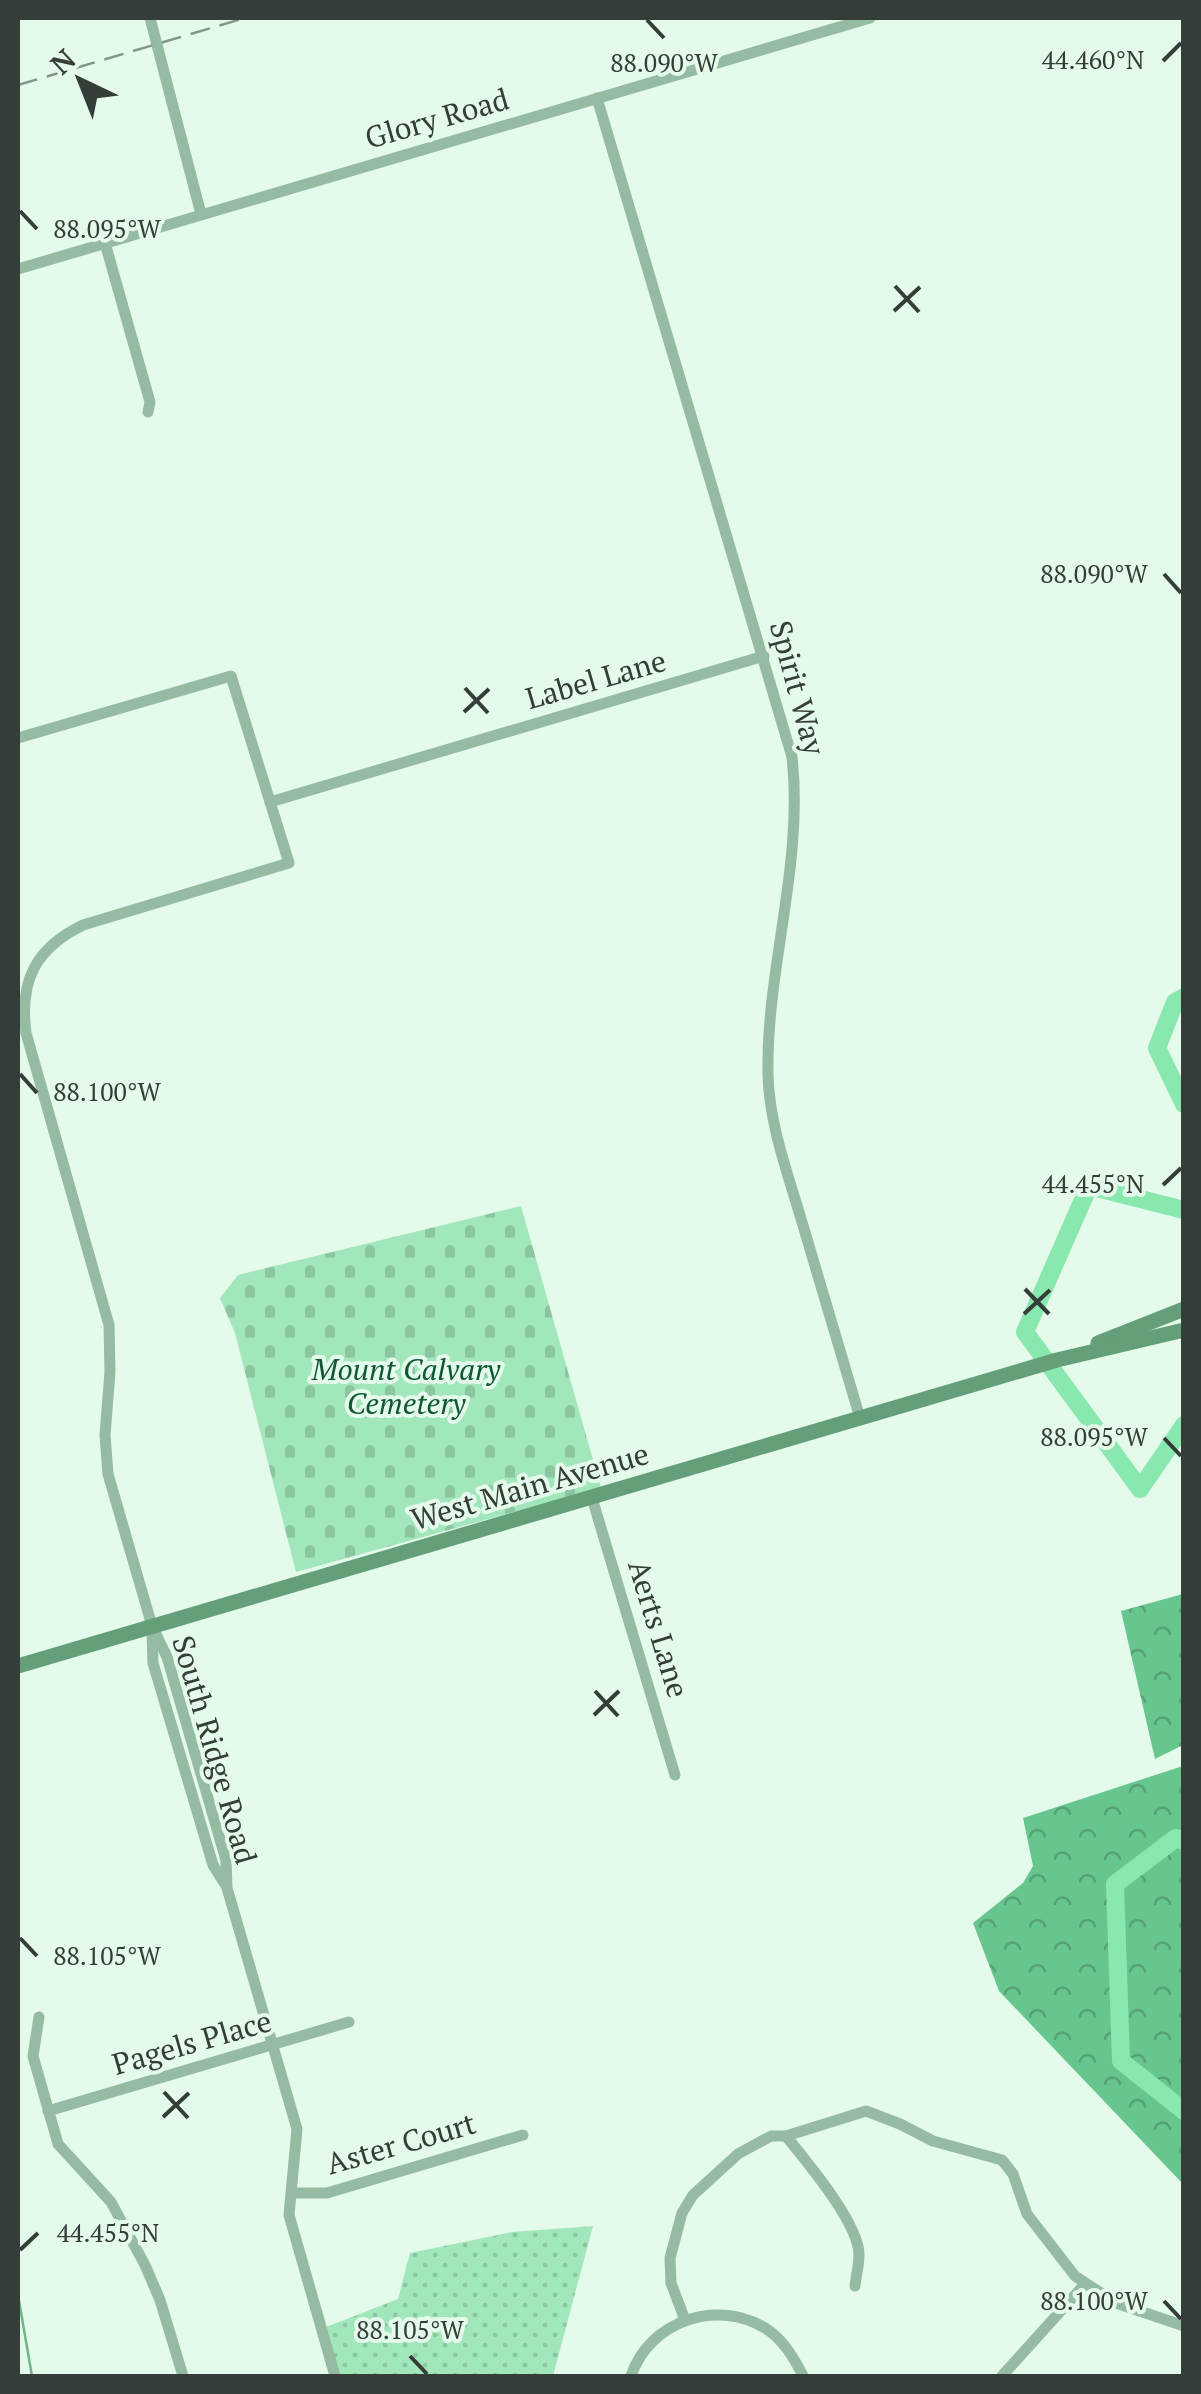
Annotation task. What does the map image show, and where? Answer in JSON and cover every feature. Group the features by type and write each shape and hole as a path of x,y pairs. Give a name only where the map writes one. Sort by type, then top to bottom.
{"main road":[{"name":"West Main Avenue","path":"1057,1360 1184,1309"},
{"name":"West Main Avenue","path":"18,1666 1022,1370 1184,1330"}],"street":[{"path":"150,18 201,214"},
{"name":"Glory Road","path":"18,269 870,18"},
{"name":"Spirit Way","path":"596,98 792,758 796,811 769,1018 768,1078 773,1117 860,1418"},
{"path":"104,243 150,402 148,412"},
{"name":"Label Lane","path":"270,802 764,656"},
{"name":"South Ridge Road","path":"18,738 231,676 289,863 83,924 62,935 41,956 26,983 22,1008 109,1325 110,1372 104,1435 108,1474 226,1860 227,1888 297,2129 292,2232 334,2376"},
{"name":"Aerts Lane","path":"592,1498 675,1775"},
{"path":"39,2017 33,2056 58,2144 110,2202 145,2265 183,2376"},
{"name":"Pagels Place","path":"48,2111 349,2022"},
{"path":"685,2320 671,2283 670,2258 682,2213 694,2195 738,2154 770,2136 786,2136 866,2111 933,2142 1002,2160 1013,2174 1028,2214 1064,2265 1085,2284 1135,2311 1184,2326"},
{"name":"Aster Court","path":"292,2192 327,2193 523,2136"},
{"path":"786,2136 830,2193 860,2252 855,2286"},
{"path":"1002,2376 1085,2284"},
{"path":"631,2376 636,2362 660,2334 685,2320 706,2315 732,2316 765,2328 787,2348 803,2376"}],"green space":[{"name":"Mount Calvary Cemetery","path":"521,1206 601,1488 296,1572 235,1333 220,1298 238,1275"},
{"path":"1183,1594 1183,1745 1155,1759 1121,1611"},
{"path":"1184,1766 1183,2184 999,1991 973,1923 1023,1883 1033,1866 1023,1818"},
{"path":"593,2226 553,2376 336,2376 321,2329 398,2299 410,2253 512,2232"}],"waterway":[{"path":"1184,997 1175,1002 1157,1048 1184,1104"},
{"path":"1184,1210 1089,1186 1025,1332 1140,1489 1184,1425"},
{"path":"1184,1841 1176,1838 1115,1884 1121,2061 1184,2111"},
{"path":"18,2295 32,2376"}],"railway":[{"path":"18,85 245,18"}]}
